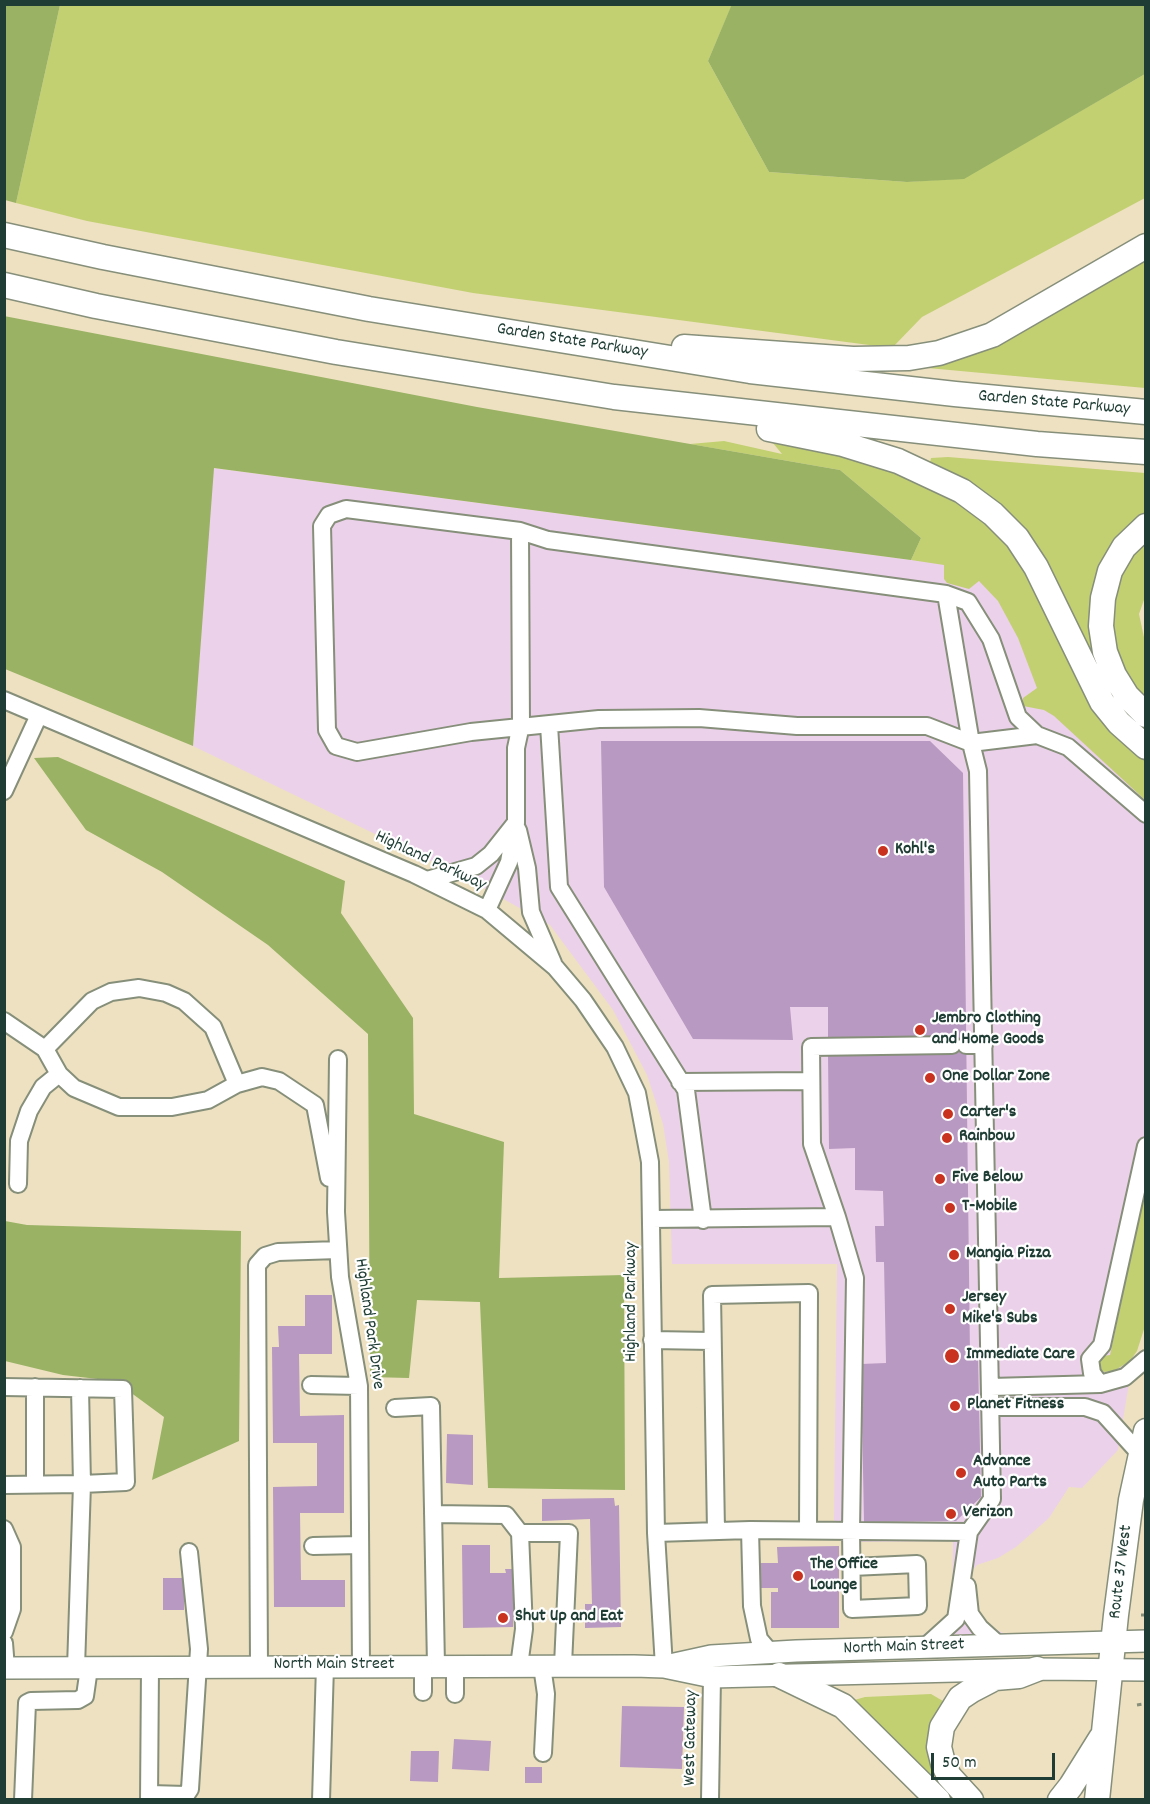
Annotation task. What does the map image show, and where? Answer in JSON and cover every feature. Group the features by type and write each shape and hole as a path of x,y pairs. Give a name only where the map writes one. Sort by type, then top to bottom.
{"highway":[{"name":"Garden State Parkway","path":"4,235 103,257 358,307 750,371 943,393 1146,412"},
{"path":"626,349 720,348 854,359 909,358 939,353 992,335 1146,246"},
{"path":"4,285 96,306 336,352 614,397 843,444 898,461 968,496 1001,522 1022,544 1036,567 1096,693 1113,717 1146,747"},
{"path":"614,397 1037,444 1146,452"},
{"path":"1146,526 1124,548 1110,572 1103,598 1101,626 1105,652 1114,675 1127,696 1146,715"},
{"name":"Route 37 West","path":"1097,1800 1131,1500 1146,1431"},
{"path":"971,1800 949,1776 943,1763 939,1747 942,1727 960,1698 995,1678 1019,1676 1038,1669"},
{"path":"779,1675 843,1706 938,1800"},
{"path":"1060,1800 1106,1731"}],"main road":[{"name":"North Main Street","path":"664,1666 711,1656 770,1652 1146,1641"},
{"name":"North Main Street","path":"5,1668 664,1666 712,1677 1038,1669 1146,1670"}],"street":[{"path":"1037,735 971,743 927,726 797,726 699,718 599,719 549,726 521,726 471,732 357,752 336,746 327,730 322,526 329,514 346,509 520,531 549,540 946,594 968,602 991,639 1018,717 1037,735 1068,747 1146,814"},
{"path":"487,909 509,862 516,823 516,748 521,726 520,531"},
{"path":"924,1648 956,1618 969,1532 992,1499 993,1407 978,771 971,743 946,594"},
{"name":"Highland Parkway","path":"4,700 427,880 487,909 555,967 583,1000 615,1047 637,1093 650,1162 656,1533 664,1666"},
{"path":"4,791 39,715"},
{"path":"549,726 560,887 686,1090 703,1220"},
{"path":"427,880 476,866 490,854 516,823"},
{"path":"516,823 527,868 531,912 555,967"},
{"path":"45,1049 92,1001 111,992 139,988 166,993 184,1000 213,1027 237,1084"},
{"path":"4,1021 45,1049 59,1074 74,1088 119,1107 172,1107 208,1101 237,1084 262,1077 279,1081 315,1105 336,1212"},
{"path":"852,1567 917,1564 918,1606 852,1609 851,1530 855,1278 812,1144 811,1047 984,1045"},
{"name":"Highland Park Drive","path":"338,1059 336,1212 338,1250 340,1277 359,1386 361,1666"},
{"path":"18,1184 20,1141 29,1111 43,1087 59,1074"},
{"path":"681,1082 811,1081"},
{"path":"1100,1384 1092,1373 1090,1359 1102,1345 1146,1146"},
{"path":"652,1219 837,1217"},
{"path":"259,1666 257,1265 265,1256 278,1252 338,1250"},
{"path":"716,1531 712,1295 809,1293 807,1530"},
{"path":"652,1340 712,1341"},
{"path":"991,1387 1100,1384 1125,1377 1146,1359"},
{"path":"311,1385 359,1386"},
{"path":"4,1387 123,1389 126,1482 4,1485"},
{"path":"35,1388 35,1484"},
{"path":"23,1800 27,1703 31,1701 78,1701 85,1696 80,1388"},
{"path":"394,1408 431,1406 438,1666 455,1694"},
{"path":"993,1407 1085,1407 1103,1413 1141,1455"},
{"path":"433,1514 507,1515 520,1533 524,1629 519,1666"},
{"path":"4,1529 12,1547 12,1609 4,1632"},
{"path":"656,1533 750,1530 969,1532"},
{"path":"750,1530 752,1606 759,1639 770,1652"},
{"path":"520,1533 569,1533 564,1665"},
{"path":"313,1546 360,1545"},
{"path":"150,1667 150,1797 186,1795 190,1789 199,1649 189,1552"},
{"path":"964,1557 970,1614 980,1629 999,1645"},
{"path":"4,1643 5,1668"},
{"path":"321,1800 325,1666"},
{"path":"423,1692 438,1666"},
{"path":"542,1666 546,1694 543,1754"},
{"name":"West Gateway","path":"710,1800 706,1775 712,1677"}],"path":[{"path":"1137,1705 1143,1704"}],"shaded area":[{"path":"213,468 911,560 997,561 1146,779 1145,1305 1134,1353 1118,1450 1082,1488 1069,1487 1049,1518 1016,1547 998,1558 977,1565 972,1571 972,1598 978,1613 984,1623 1005,1634 922,1635 938,1629 946,1621 952,1606 953,1541 842,1542 834,1520 837,1264 672,1264 669,1162 663,1124 647,1075 613,1010 550,925 464,877 193,746"}],"green space":[{"path":"5,4 60,5 16,203 5,200"},
{"path":"732,4 1145,5 1145,74 964,179 907,182 769,172 708,61"},
{"path":"60,5 732,5 708,61 769,172 907,182 964,178 1145,74 1145,198 922,317 892,348 473,293 87,221 16,203"},
{"path":"1145,258 1145,388 906,366"},
{"path":"4,316 477,407 840,470 921,538 911,560 214,468 193,746 5,669"},
{"path":"768,437 828,447 937,487 998,530 1145,758 1145,800 1054,716 1044,710 1023,706 1023,698 1037,688 1018,638 998,601 979,581 969,589 947,583 944,579 944,565 911,560 921,538 840,470 690,444 724,441 782,454"},
{"path":"948,457 1145,473 1145,515 1094,604 1145,725 1145,734 1119,710 1045,562 957,478 930,463 931,458"},
{"path":"1145,539 1145,597 1139,614 1145,642 1145,703 1128,683 1115,652 1110,615 1119,577"},
{"path":"58,757 345,881 341,913 413,1018 414,1114 504,1142 499,1278 624,1275 625,1490 488,1488 480,1302 417,1300 409,1378 370,1377 368,1034 268,945 162,872 86,830 34,758"},
{"path":"1145,1191 1146,1323 1137,1351 1130,1361 1114,1371 1104,1372 1100,1369 1098,1361 1103,1356 1110,1355"},
{"path":"5,1221 27,1225 241,1231 239,1441 152,1480 164,1417 115,1381 63,1375 5,1361"},
{"path":"931,1694 943,1701 931,1729 935,1771 929,1777 851,1701 865,1697"}],"building":[{"path":"601,741 930,741 963,773 970,1356 978,1357 981,1497 956,1521 864,1522 861,1364 886,1363 884,1262 876,1262 875,1226 884,1226 883,1191 855,1190 855,1148 829,1149 828,1053 884,1041 883,1038 828,1039 828,1007 790,1007 793,1040 693,1039 604,887"},
{"path":"305,1295 332,1295 332,1354 299,1354 300,1416 344,1415 344,1513 300,1513 301,1580 345,1580 345,1607 274,1607 273,1487 317,1486 317,1443 273,1443 272,1347 279,1347 278,1326 305,1326"},
{"path":"447,1434 473,1435 473,1485 446,1483"},
{"path":"614,1498 615,1506 619,1505 621,1627 585,1628 585,1604 592,1604 590,1519 542,1521 542,1499"},
{"path":"462,1545 490,1545 490,1573 506,1573 505,1569 516,1569 517,1611 513,1611 513,1627 463,1628"},
{"name":"The Office Lounge","path":"839,1546 839,1628 771,1628 771,1592 778,1592 778,1588 758,1588 758,1563 778,1563 777,1547"},
{"path":"163,1578 184,1578 184,1610 163,1610"},
{"path":"622,1706 684,1707 682,1769 620,1767"},
{"path":"454,1739 491,1741 489,1771 452,1769"},
{"path":"411,1751 439,1751 438,1782 410,1781"},
{"path":"525,1767 542,1767 542,1783 525,1783"}],"place":[{"name":"Kohl's","path":"883,851"},
{"name":"Jembro Clothing and Home Goods","path":"920,1030"},
{"name":"One Dollar Zone","path":"930,1078"},
{"name":"Carter's","path":"948,1114"},
{"name":"Rainbow","path":"947,1138"},
{"name":"Five Below","path":"940,1179"},
{"name":"T-Mobile","path":"950,1208"},
{"name":"Mangia Pizza","path":"954,1255"},
{"name":"Jersey Mike's Subs","path":"950,1309"},
{"name":"Immediate Care","path":"952,1356"},
{"name":"Planet Fitness","path":"955,1406"},
{"name":"Advance Auto Parts","path":"961,1473"},
{"name":"Verizon","path":"951,1514"},
{"name":"The Office Lounge","path":"798,1576"},
{"name":"Shut Up and Eat","path":"503,1618"}]}
